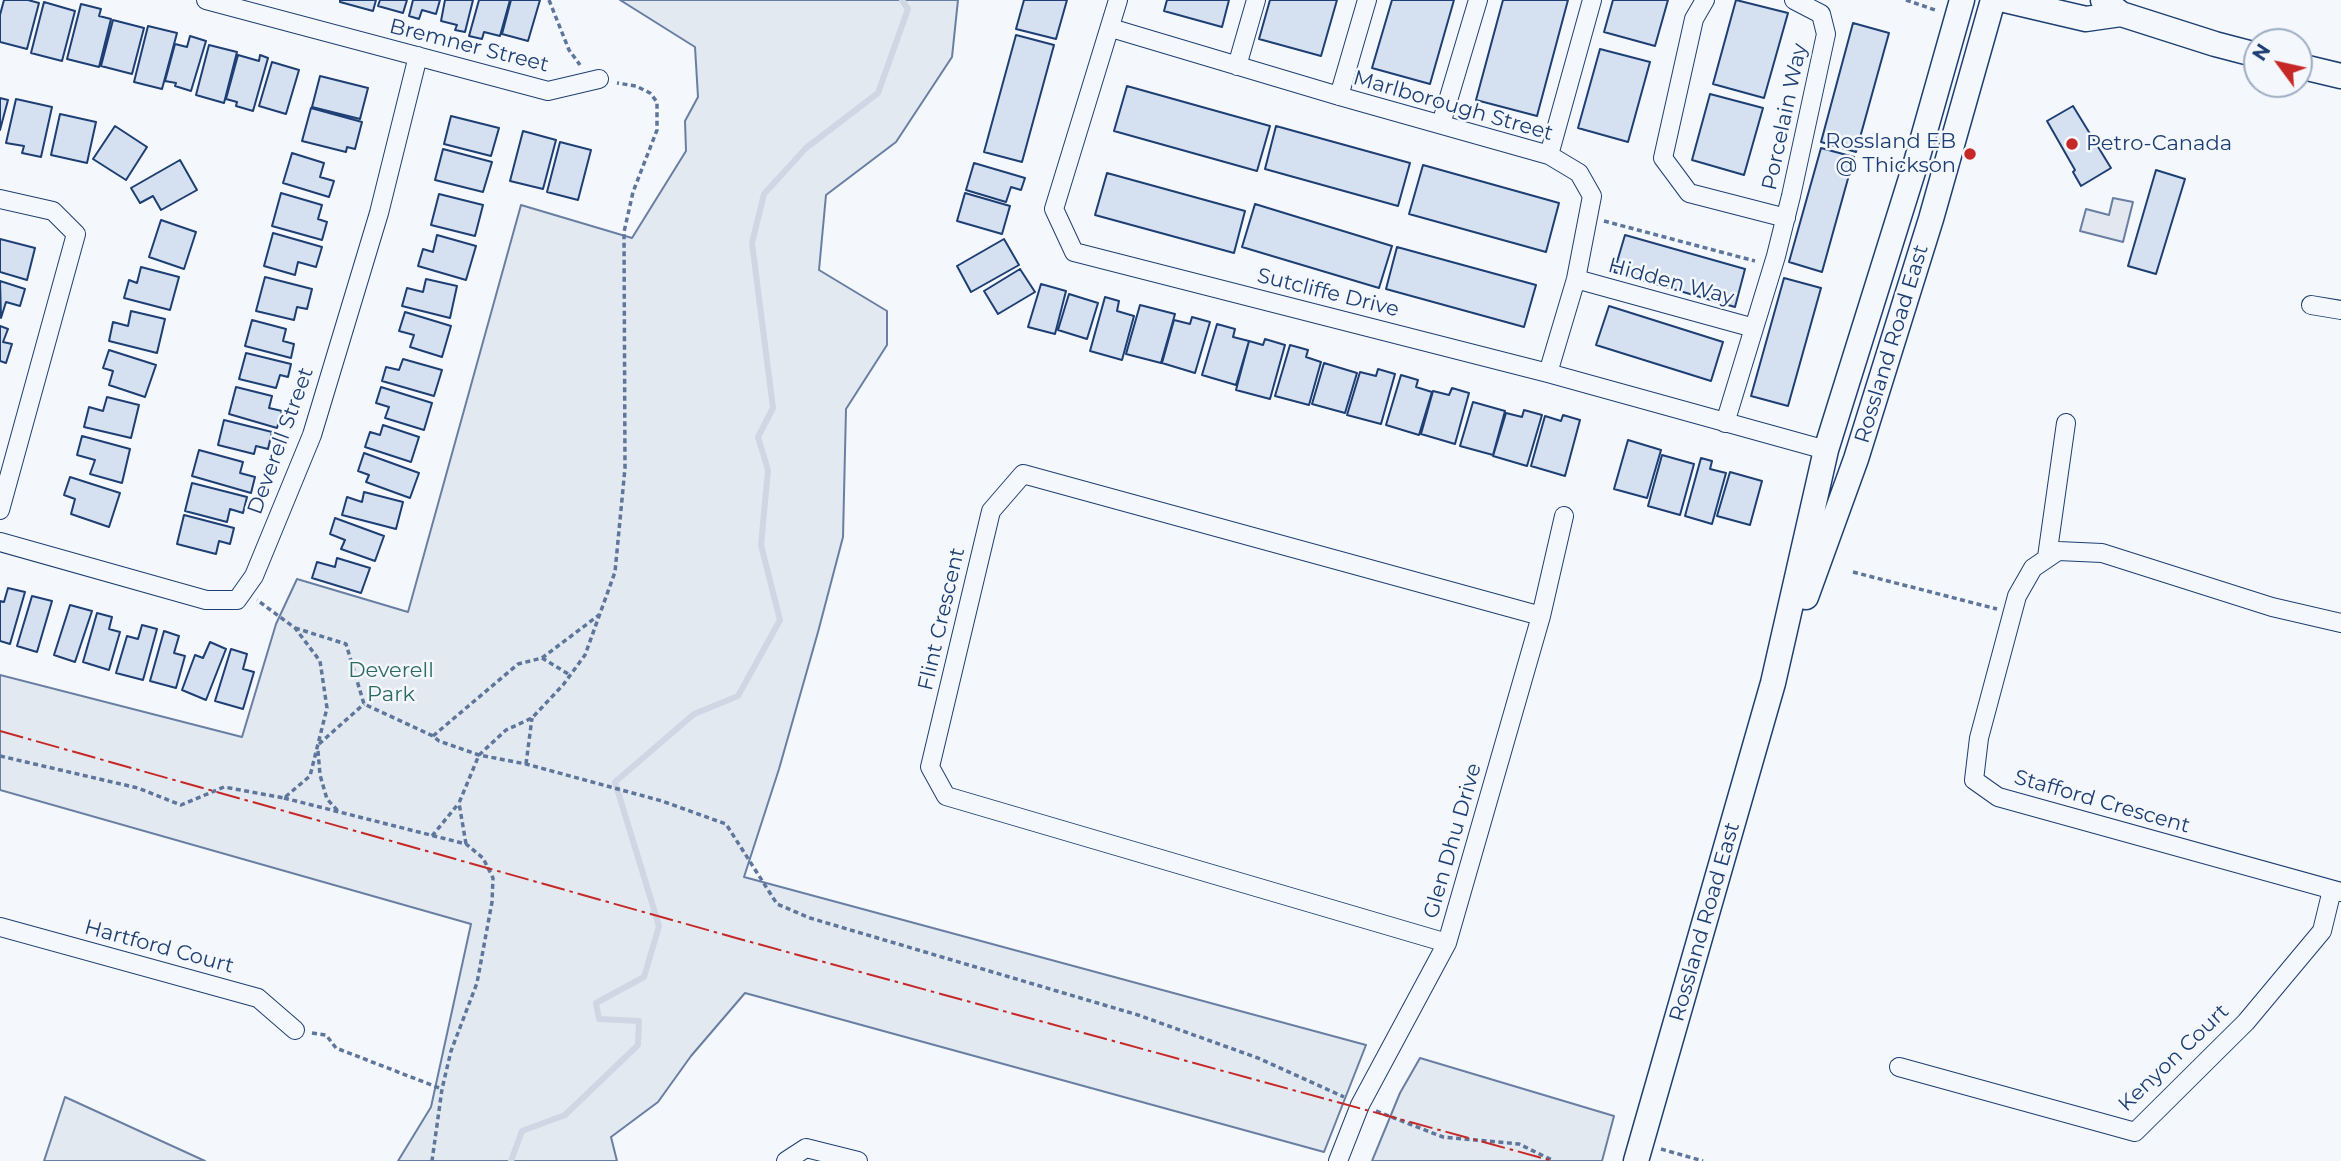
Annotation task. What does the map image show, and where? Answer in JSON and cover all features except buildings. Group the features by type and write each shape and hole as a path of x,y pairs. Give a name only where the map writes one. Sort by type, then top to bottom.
{"main road":[{"name":"Rossland Road East","path":"1638,1152 1773,683 1826,450 1917,159 1962,0"},
{"name":"Rossland Road East","path":"1773,683 1856,459 1931,219 1993,0"},
{"path":"2005,0 2086,19 2112,7 2243,51"},
{"path":"2313,69 2341,76"}],"street":[{"name":"Bremner Street","path":"206,0 548,91 599,79"},
{"name":"Sutcliffe Drive","path":"1118,0 1054,209 1074,252 1548,373 1826,450"},
{"path":"1237,66 1255,0"},
{"path":"1339,96 1367,0"},
{"path":"1441,124 1478,0"},
{"path":"1549,155 1592,0"},
{"name":"Porcelain Way","path":"1705,0 1694,19 1663,158 1689,192 1786,218"},
{"name":"Porcelain Way","path":"1725,423 1786,218 1826,34 1821,14 1794,0"},
{"name":"Marlborough Street","path":"1111,28 1549,155 1579,173 1592,196 1576,279 1548,373"},
{"name":"Deverell Street","path":"244,591 254,576 312,435 379,213 418,56"},
{"path":"0,199 53,211 76,234 0,510"},
{"name":"Hidden Way","path":"1576,279 1754,328"},
{"path":"2311,305 2341,310"},
{"path":"2047,557 2066,423"},
{"name":"Flint Crescent","path":"1447,943 946,796 930,767 991,512 1023,474 1541,616"},
{"name":"Glen Dhu Drive","path":"1338,1161 1360,1105 1447,943 1541,616 1564,516"},
{"path":"0,542 206,600 237,600 244,591"},
{"path":"2047,557 2058,551 2102,553 2272,607 2341,623"},
{"name":"Stafford Crescent","path":"2047,557 2033,568 2017,596 1979,738 1974,780 1998,797 2336,891"},
{"name":"Kenyon Court","path":"1899,1067 2135,1132 2246,1022 2322,931 2336,891"},
{"name":"Hartford Court","path":"0,927 258,998 295,1030"},
{"path":"786,1161 806,1147 858,1161"}],"path":[{"path":"432,836 459,803 479,755 506,730 532,718 585,656 615,572 625,468 624,232 633,192 657,130 657,102 650,93 636,86 599,79 582,67 569,50 549,0"},
{"path":"1906,0 1938,10 1942,18"},
{"path":"1924,6 1927,0"},
{"path":"1588,216 1773,265"},
{"path":"1853,572 2012,613"},
{"path":"244,591 295,628 320,661 327,708 310,776 284,798"},
{"path":"433,736 518,664 542,658 601,613"},
{"path":"295,628 345,644 364,704 439,741 479,755 526,764 662,801 726,824 777,904 810,918 1138,1016 1258,1058 1360,1105 1443,1137 1519,1144 1554,1161"},
{"path":"542,658 570,675"},
{"path":"317,746 364,704"},
{"path":"526,764 532,718"},
{"path":"317,746 320,775 327,799 340,813"},
{"path":"0,756 138,788 180,805 224,787 284,798 466,844 483,858 493,878 492,902 477,983 451,1051 442,1089 432,1161"},
{"path":"459,803 466,844"},
{"path":"295,1030 326,1035 336,1048 442,1089"},
{"path":"1638,1152 1703,1161"}],"green space":[{"name":"Deverell Park","path":"620,0 958,0 952,57 896,142 826,195 819,270 887,311 887,345 846,409 843,537 779,769 744,877 1366,1045 1324,1152 745,993 691,1056 658,1102 611,1137 617,1161 398,1161 431,1107 471,924 0,790 0,675 242,737 276,624 297,579 408,612 521,205 632,238 686,151 685,121 698,97 695,47"},
{"path":"1420,1058 1614,1116 1602,1161 1372,1161 1400,1093"},
{"path":"65,1097 205,1161 44,1161"}],"shaded area":[{"path":"2113,198 2133,202 2123,242 2080,231 2086,209 2109,215"}],"waterway":[{"path":"511,1161 522,1131 565,1115 638,1045 639,1021 599,1019 596,1003 644,977 659,926 615,782 694,714 738,696 780,620 761,545 768,470 758,437 773,408 752,243 764,194 806,148 878,93 908,9 902,0"}],"power":[{"path":"0,731 736,938 1553,1161"}],"place":[{"name":"Petro-Canada","path":"2072,144"},
{"name":"Rossland EB @ Thickson","path":"1970,154"}]}
